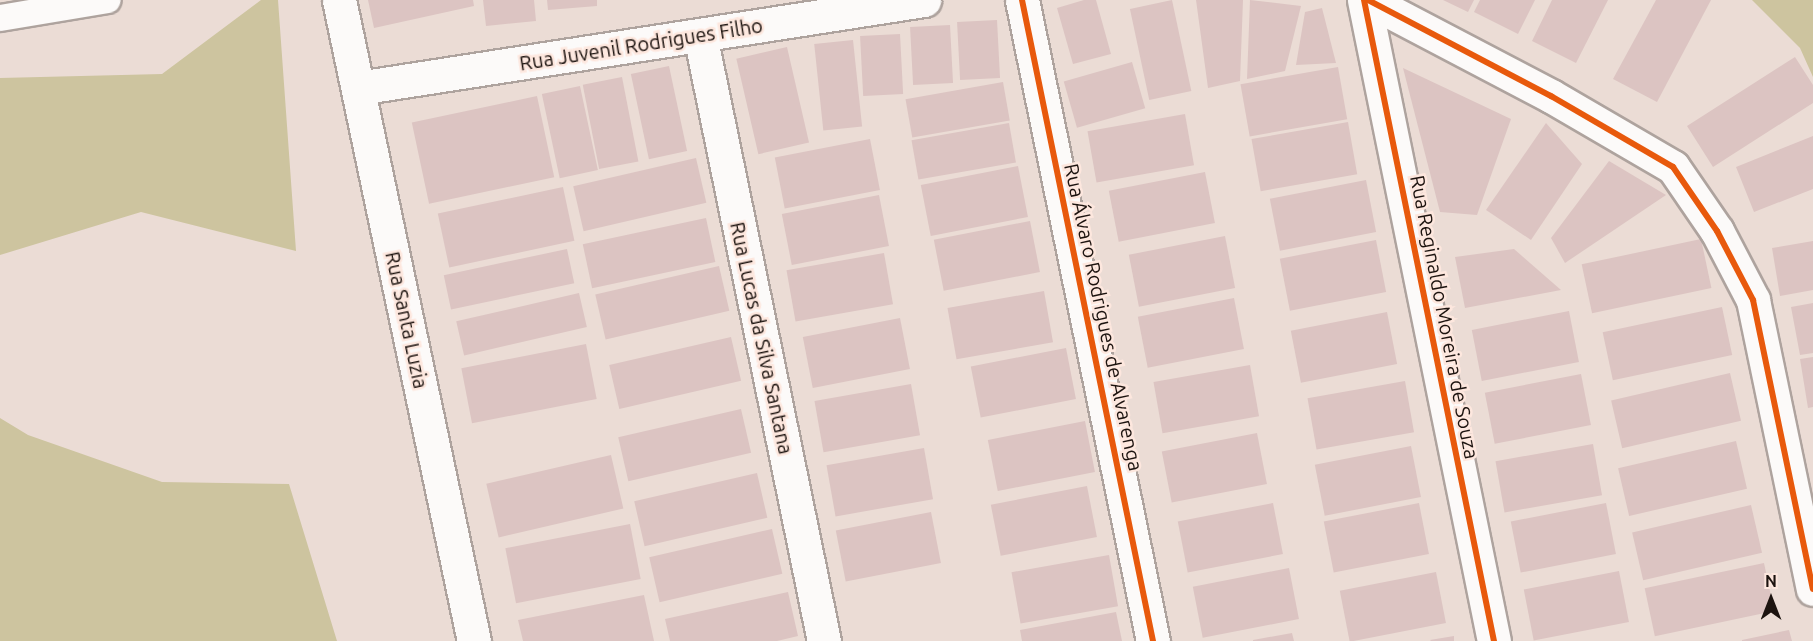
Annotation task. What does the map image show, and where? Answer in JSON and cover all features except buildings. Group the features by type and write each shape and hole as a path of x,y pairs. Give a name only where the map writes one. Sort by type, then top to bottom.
{"street":[{"name":"Rua Santa Luzia","path":"339,0 474,641"},
{"name":"Rua Juvenil Rodrigues Filho","path":"358,88 924,0"},
{"name":"Rua Álvaro Rodrigues de Alvarenga","path":"1022,0 1153,641"},
{"path":"1366,0 1551,96 1673,167 1717,231 1753,300 1813,589"},
{"name":"Rua Reginaldo Moreira de Souza","path":"1366,0 1494,641"},
{"name":"Rua Lucas da Silva Santana","path":"700,35 824,641"}],"lane":[{"path":"0,18 107,0"}],"shaded area":[{"path":"261,0 278,0 296,251 141,212 0,255 0,78 162,74"},
{"path":"1752,0 1813,0 1813,77 1800,48"},
{"path":"0,418 28,435 162,482 289,484 337,641 0,641"}],"cycle path":[{"path":"1022,0 1153,641"},
{"path":"1364,0 1494,641"},
{"path":"1368,0 1551,96 1673,167 1717,231 1753,300 1813,589"}]}
